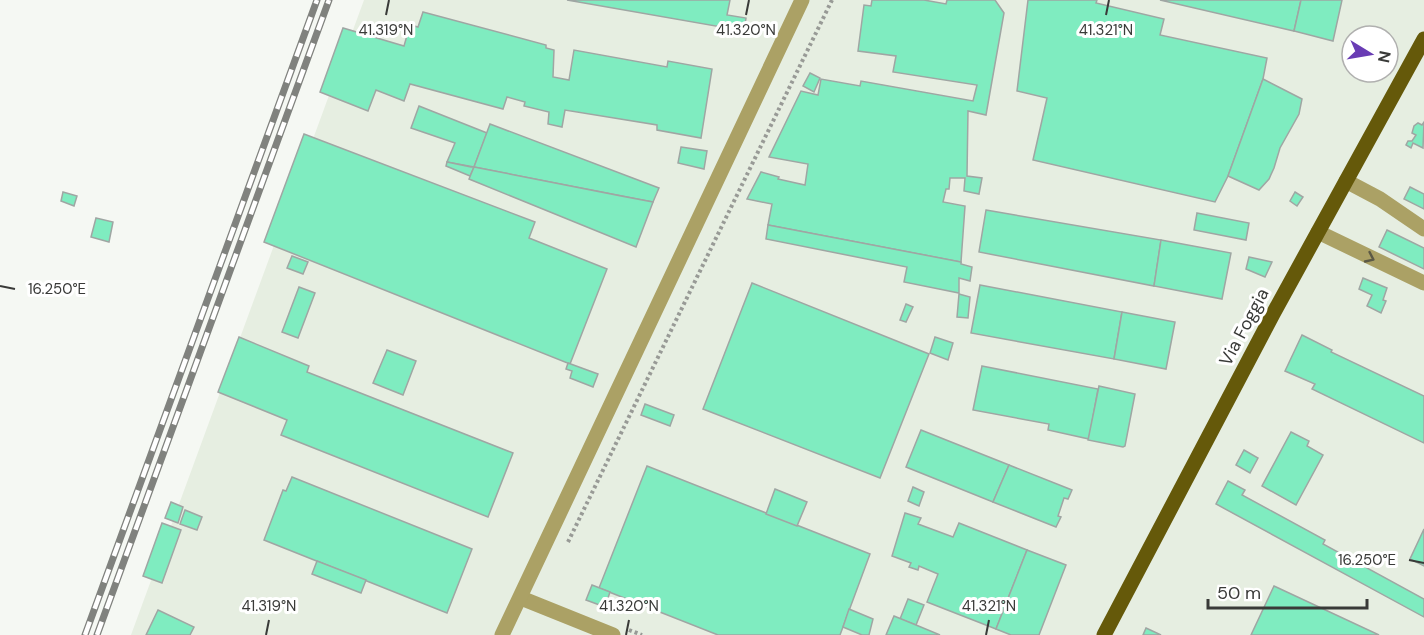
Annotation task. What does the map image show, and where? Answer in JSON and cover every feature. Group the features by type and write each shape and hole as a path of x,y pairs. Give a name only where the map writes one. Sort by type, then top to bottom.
{"main road":[{"name":"Via Foggia","path":"1104,635 1273,314 1424,39"}],"street":[{"path":"501,635 802,0"},
{"path":"1346,181 1424,229"},
{"path":"1318,232 1424,283"},
{"path":"520,598 613,635"}],"path":[{"path":"567,544 832,0"}],"shaded area":[{"path":"364,0 1424,0 1424,635 131,635"}],"building":[{"path":"567,0 730,0 727,15 746,18 744,31"},
{"path":"872,0 924,0 946,4 947,0 995,0 1004,13 986,115 968,111 967,176 982,178 979,194 964,191 965,178 950,178 949,189 946,189 943,202 965,206 961,262 768,225 772,204 747,199 761,172 779,177 778,179 805,185 808,164 769,157 801,91 818,95 821,79 860,86 861,81 973,101 977,85 893,72 896,56 858,51 864,5 871,6"},
{"path":"1028,0 1097,0 1096,3 1164,19 1160,35 1267,58 1263,79 1228,176 1215,202 1033,160 1047,98 1017,91"},
{"path":"1160,0 1301,0 1294,31"},
{"path":"1301,0 1342,0 1333,41 1294,31"},
{"path":"423,12 546,45 546,48 554,50 553,77 569,80 574,50 667,67 668,61 712,69 701,138 657,130 657,125 565,110 562,127 548,124 549,112 524,106 525,102 507,97 503,109 410,84 404,101 376,90 368,111 320,92 343,28 404,46 410,25 418,27"},
{"path":"810,73 820,78 814,92 803,86"},
{"path":"1263,79 1302,99 1299,114 1280,148 1269,179 1259,190 1228,176"},
{"path":"419,106 487,133 474,167 447,162 455,143 411,128"},
{"path":"1424,122 1423,148 1413,143 1411,148 1406,145 1416,135 1412,133 1414,126 1418,123 1422,125"},
{"path":"490,124 659,188 653,202 474,167"},
{"path":"304,134 535,222 529,238 607,269 570,364 264,242"},
{"path":"681,147 707,151 704,169 678,163"},
{"path":"447,162 474,167 470,176 446,166"},
{"path":"474,167 653,202 636,247 469,179"},
{"path":"1410,187 1424,194 1424,209 1404,199"},
{"path":"63,192 77,196 74,206 61,201"},
{"path":"1295,192 1303,197 1297,206 1290,201"},
{"path":"986,210 1161,240 1154,286 979,252"},
{"path":"1197,213 1249,223 1246,240 1194,230"},
{"path":"96,218 113,222 109,242 91,237"},
{"path":"768,225 961,262 961,264 972,267 970,281 959,278 959,293 904,282 907,267 766,239"},
{"path":"1387,230 1424,248 1424,269 1379,247"},
{"path":"1161,240 1231,253 1222,299 1154,286"},
{"path":"292,256 308,262 303,274 287,268"},
{"path":"1249,257 1272,262 1265,277 1246,269"},
{"path":"1363,278 1387,288 1383,300 1386,301 1381,313 1367,306 1372,295 1359,289"},
{"path":"752,283 929,354 880,478 703,409"},
{"path":"980,285 1122,312 1114,359 971,333"},
{"path":"299,287 315,293 298,338 282,332"},
{"path":"959,294 970,297 968,318 957,317"},
{"path":"906,304 913,307 906,322 900,320"},
{"path":"1122,312 1175,322 1166,369 1114,359"},
{"path":"1302,335 1332,350 1331,352 1424,396 1424,443 1312,389 1315,384 1285,371"},
{"path":"239,337 309,366 307,372 513,453 488,517 281,435 287,420 218,392"},
{"path":"935,337 953,343 948,360 930,353"},
{"path":"387,350 416,361 403,395 373,383"},
{"path":"568,363 598,374 593,387 570,378 572,371 566,369"},
{"path":"982,366 1098,389 1089,439 1048,430 1049,424 973,410"},
{"path":"1099,386 1135,394 1123,447 1088,440"},
{"path":"645,404 674,415 670,426 641,415"},
{"path":"921,430 1009,465 993,502 906,467"},
{"path":"1291,432 1309,441 1307,446 1323,455 1296,505 1262,486"},
{"path":"1244,450 1258,458 1250,473 1236,465"},
{"path":"1009,465 1072,490 1068,499 1064,498 1058,516 1061,517 1056,527 993,502"},
{"path":"647,466 870,554 840,635 718,635 599,588"},
{"path":"292,477 472,549 447,613 264,540 283,490 286,491"},
{"path":"1228,481 1245,490 1242,495 1325,540 1323,544 1424,599 1424,617 1216,504"},
{"path":"913,487 924,492 919,506 908,501"},
{"path":"775,489 807,502 797,526 766,514"},
{"path":"171,502 183,507 178,523 165,518"},
{"path":"185,510 202,517 197,530 180,524"},
{"path":"905,513 921,518 918,524 953,537 959,523 1027,550 996,629 927,602 938,574 919,566 918,570 909,567 911,563 892,556"},
{"path":"162,523 181,530 162,583 143,576"},
{"path":"1424,529 1424,566 1410,559"},
{"path":"1027,550 1066,565 1039,635 1011,635 996,629"},
{"path":"317,561 366,580 361,593 312,574"},
{"path":"592,585 610,592 605,607 586,600"},
{"path":"1274,586 1379,635 1251,635"},
{"path":"908,599 924,605 916,625 900,619"},
{"path":"849,609 873,619 869,635 862,635 843,627"},
{"path":"158,610 194,627 190,635 146,635"},
{"path":"894,616 916,625 940,635 886,635"},
{"path":"1146,628 1161,635 1143,635"}],"railway":[{"path":"85,635 317,0"},
{"path":"97,635 329,0"}]}
